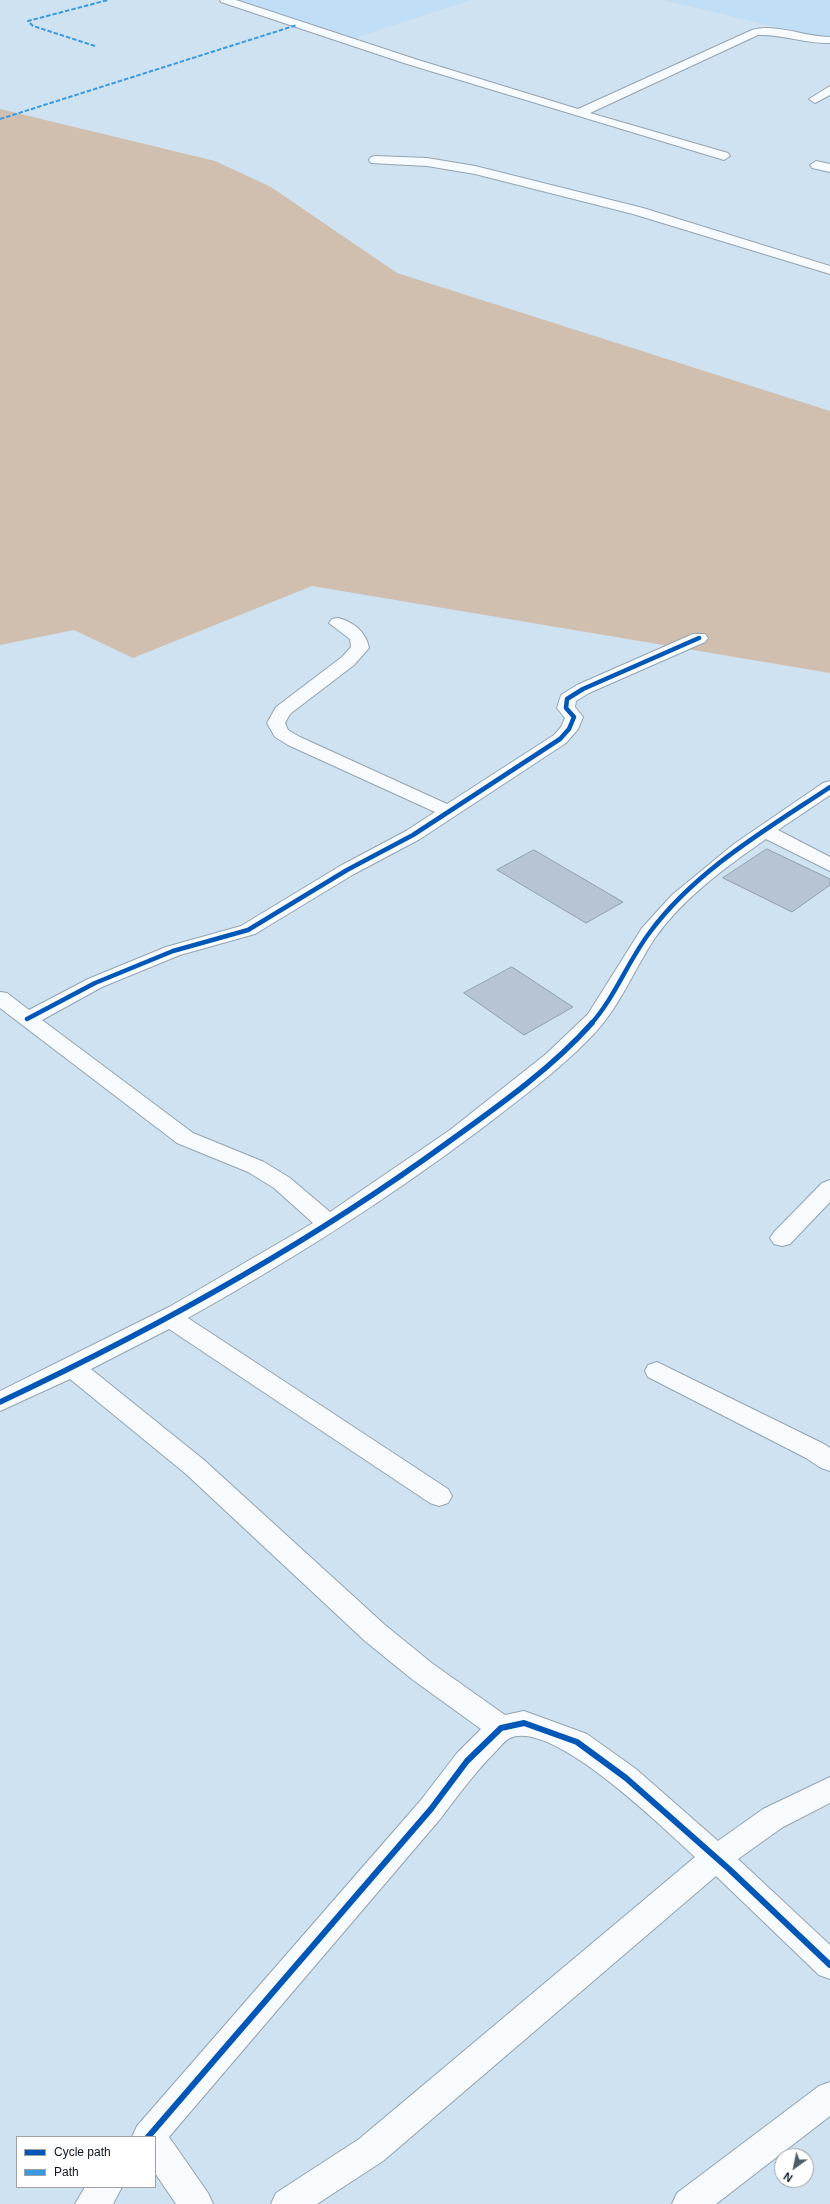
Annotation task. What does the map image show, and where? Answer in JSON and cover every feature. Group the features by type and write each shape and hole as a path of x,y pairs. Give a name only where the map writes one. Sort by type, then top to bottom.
{"street":[{"path":"225,0 287,22 724,156"},
{"path":"580,113 756,32 780,32 827,41"},
{"path":"815,99 830,90"},
{"path":"375,160 427,162 490,174 638,211 830,270"},
{"path":"816,165 830,168"},
{"path":"338,623 358,637 360,648 348,662 282,711 276,723 281,733 294,741 449,812"},
{"path":"28,1019 95,983 173,951 248,930 347,870 413,835 560,739 569,729 574,717 566,708 567,699 583,689 699,638"},
{"path":"0,1402 73,1368 269,1262 406,1174 505,1099 586,1030 615,991 636,950 660,919 714,868 764,831 830,787"},
{"path":"764,831 830,864"},
{"path":"0,998 184,1138 256,1166 282,1183 329,1224"},
{"path":"782,1238 830,1188"},
{"path":"169,1317 439,1496"},
{"path":"73,1368 196,1467 375,1633 423,1672 501,1728"},
{"path":"657,1370 815,1451 830,1461"},
{"path":"153,2136 431,1808 467,1761 501,1728 524,1723 577,1742 626,1778 716,1858 830,1965"},
{"path":"288,2204 371,2150 716,1858 772,1818 830,1789"},
{"path":"689,2204 830,2097"},
{"path":"156,2147 196,2204"},
{"path":"92,2204 105,2188"}],"shaded area":[{"path":"236,0 471,0 349,40"},
{"path":"663,0 830,0 830,35 822,38"},
{"path":"0,109 215,161 271,187 397,273 830,411 830,673 312,586 133,658 74,630 0,645"}],"building":[{"path":"767,849 830,879 830,885 792,912 723,878"},
{"path":"534,850 623,902 586,923 497,870"},
{"path":"512,967 573,1007 524,1035 464,993"}],"marked path":[{"path":"95,46 33,26 28,21 108,0"},
{"path":"0,119 112,85 297,25"}],"cycle path":[{"path":"27,1019 95,983 173,951 248,930 265,921 347,870 413,835 560,739 569,729 574,717 566,708 567,699 583,689 699,638"},
{"path":"0,1402 119,1344 236,1280 350,1211 405,1174 458,1135 554,1059 584,1032 605,1005 649,932 679,899 719,864 763,832 830,787"},
{"path":"149,2136 431,1809 467,1761 501,1728 524,1723 577,1742 626,1778 729,1869 830,1965"}]}
